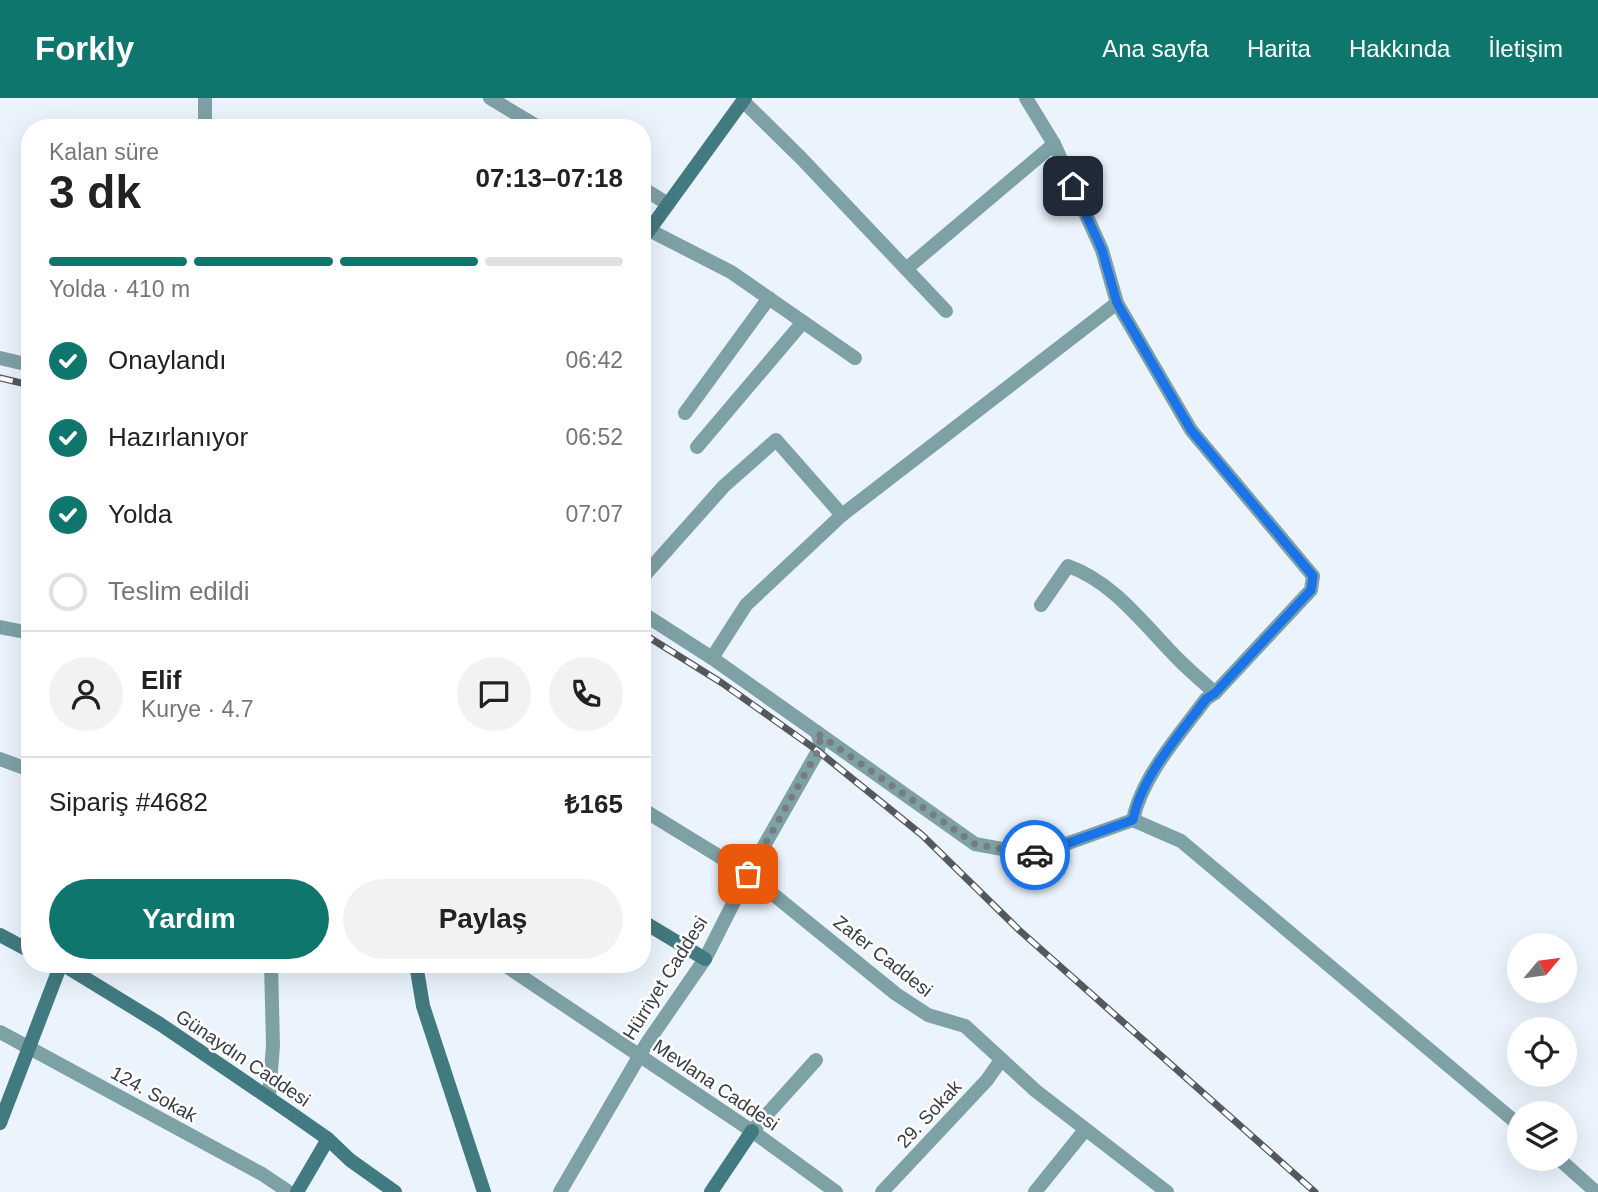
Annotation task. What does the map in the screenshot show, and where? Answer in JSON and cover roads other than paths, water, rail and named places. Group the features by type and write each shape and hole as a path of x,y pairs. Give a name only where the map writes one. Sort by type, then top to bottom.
{"street":[{"path":"205,98 205,119"},
{"path":"490,98 525,119"},
{"path":"1026,98 1054,144 1102,250 1117,303 1191,430 1313,576 1311,590 1215,693 1206,699 1159,761 1135,808 1133,820"},
{"path":"651,228 744,100 946,312"},
{"path":"906,269 1054,144"},
{"path":"651,194 668,204"},
{"path":"651,237 731,272 855,358"},
{"path":"685,413 769,298"},
{"path":"712,658 746,605 842,515 1117,303"},
{"path":"696,447 803,322"},
{"path":"0,358 21,363"},
{"path":"651,568 724,486 776,440 842,515"},
{"path":"1041,606 1068,566 1087,572 1127,606 1180,662 1215,693"},
{"path":"651,619 712,658 975,844 1035,855 1133,820 1181,841 1507,1115"},
{"path":"0,626 21,631"},
{"name":"Hürriyet Caddesi","path":"560,1192 640,1055 705,959 748,874 818,751 820,741 817,733"},
{"path":"0,760 21,767"},
{"name":"Zafer Caddesi","path":"651,814 748,874 896,994 928,1015 965,1026 1001,1060 1085,1130 1164,1190"},
{"path":"651,926 705,959"},
{"path":"0,935 21,946"},
{"path":"0,1123 58,973"},
{"name":"Günaydın Caddesi","path":"76,973 160,1024 269,1098 328,1139 350,1160 395,1192"},
{"path":"269,1098 273,1045 271,973"},
{"path":"418,973 424,1006 484,1192"},
{"name":"Mevlana Caddesi","path":"517,973 640,1055 687,1090 752,1131 836,1192"},
{"name":"124. Sokak","path":"0,1032 262,1174 289,1192"},
{"path":"711,1192 752,1131 816,1060"},
{"name":"29. Sokak","path":"882,1192 987,1080 1001,1060"},
{"path":"1035,1192 1085,1130"},
{"path":"297,1192 328,1139"},
{"path":"1573,1171 1596,1192"}],"railway":[{"path":"0,378 21,383"},
{"path":"651,639 722,683 818,751 922,835 1019,930 1315,1192"}]}
